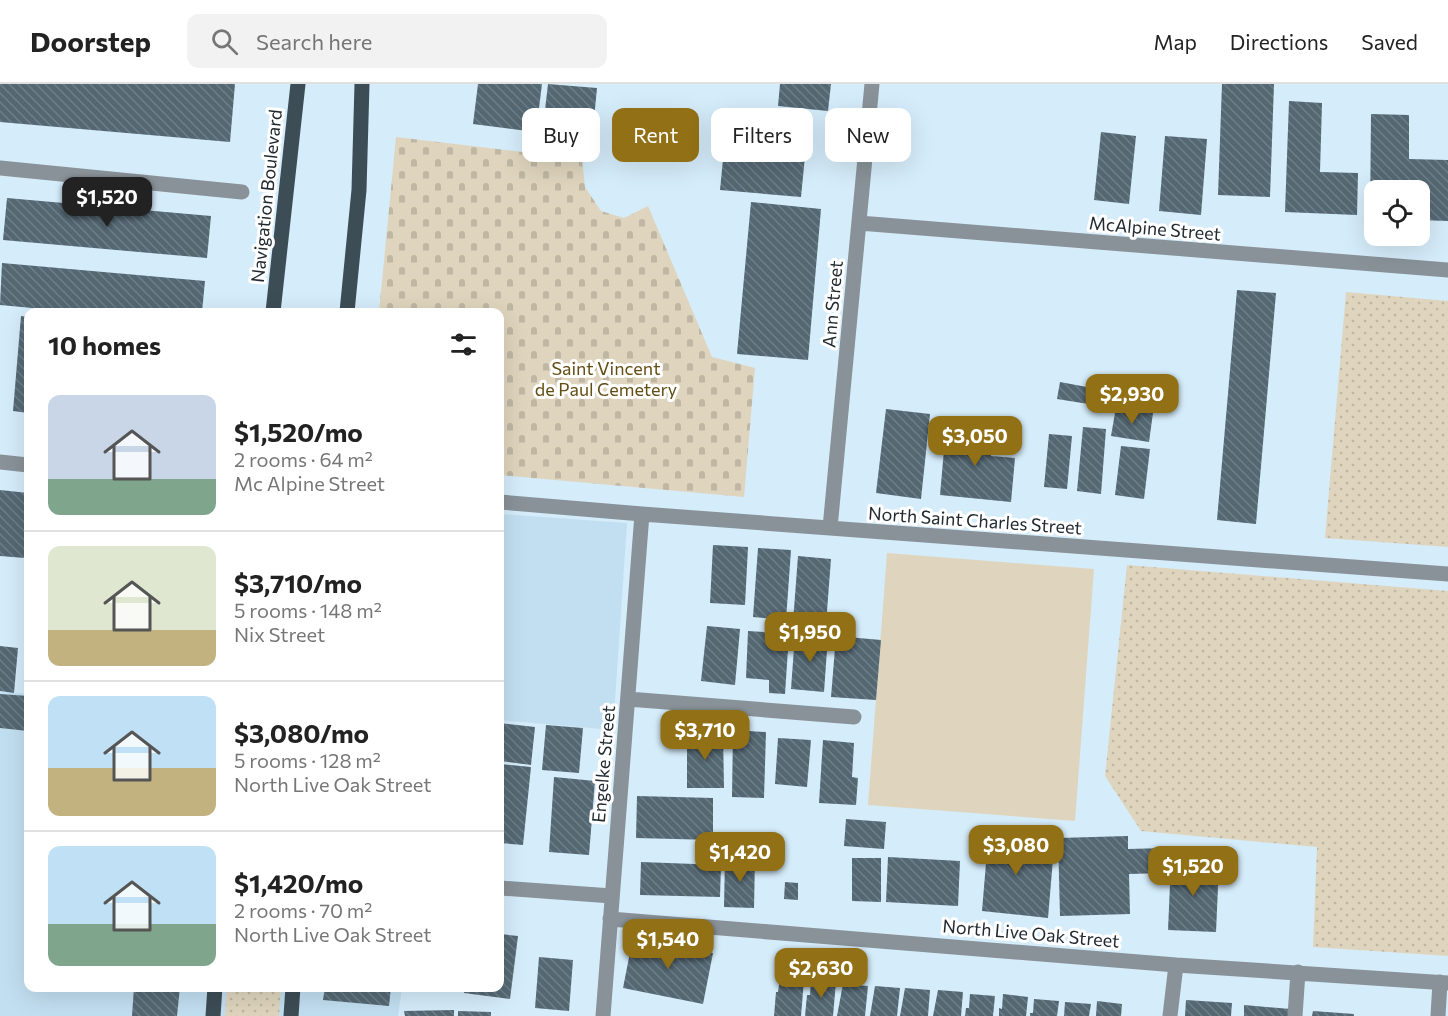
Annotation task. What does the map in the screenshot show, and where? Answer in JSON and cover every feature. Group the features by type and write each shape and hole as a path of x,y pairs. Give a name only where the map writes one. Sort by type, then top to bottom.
{"main road":[{"name":"Navigation Boulevard","path":"273,308 298,84"},
{"path":"347,308 359,190 362,84"},
{"path":"213,1016 215,992"},
{"path":"291,1016 293,992"}],"street":[{"name":"Ann Street","path":"830,528 872,84"},
{"path":"0,168 242,192"},
{"name":"McAlpine Street","path":"859,223 1448,270"},
{"path":"0,462 24,465"},
{"name":"North Saint Charles Street","path":"504,502 1448,574"},
{"name":"Engelke Street","path":"603,1016 642,514"},
{"path":"628,699 854,717"},
{"path":"504,888 612,896"},
{"name":"North Live Oak Street","path":"610,919 1176,964 1444,982"},
{"path":"1170,1016 1176,964"},
{"path":"1295,1016 1298,972"},
{"path":"1437,1016 1444,982"}],"shaded area":[{"path":"504,514 627,523 613,730 504,720"},
{"path":"0,692 24,694 24,992 401,992 398,1016 0,1016"}],"green space":[{"name":"Saint Vincent de Paul Cemetery","path":"396,137 522,152 522,162 582,162 585,187 601,211 624,218 648,206 712,357 755,368 744,497 504,475 504,308 379,308"},
{"path":"1346,292 1448,301 1448,547 1325,538"},
{"path":"887,553 1094,569 1075,821 868,805"},
{"path":"1127,565 1448,591 1448,956 1313,947 1317,847 1141,831 1105,776"},
{"path":"227,992 281,992 279,1016 225,1016"}],"building":[{"path":"0,84 235,84 230,142 0,122"},
{"path":"478,84 542,84 539,108 522,108 522,130 473,124"},
{"path":"548,84 597,88 595,108 545,108"},
{"path":"780,84 831,84 828,108 825,108 825,111 778,106"},
{"path":"1222,84 1274,84 1270,197 1218,195"},
{"path":"1289,101 1322,103 1320,172 1358,173 1357,215 1285,212"},
{"path":"1371,114 1409,115 1409,159 1448,160 1448,221 1430,220 1430,180 1370,180"},
{"path":"1101,132 1136,136 1129,204 1094,200"},
{"path":"1165,136 1207,139 1201,215 1159,211"},
{"path":"723,162 804,162 801,197 720,190"},
{"path":"7,198 211,216 207,258 3,240"},
{"path":"751,202 821,209 808,360 737,354"},
{"path":"2,263 205,281 202,308 32,308 0,305"},
{"path":"1237,290 1276,293 1256,524 1217,520"},
{"path":"21,316 24,316 24,412 13,411"},
{"path":"1060,382 1103,390 1101,406 1057,399"},
{"path":"1116,407 1153,413 1149,442 1111,436"},
{"path":"886,409 930,414 921,499 876,493"},
{"path":"946,427 993,432 991,456 1015,458 1011,502 940,495"},
{"path":"1083,427 1106,429 1101,494 1077,491"},
{"path":"1049,434 1072,436 1067,489 1044,487"},
{"path":"1121,446 1150,449 1144,499 1115,495"},
{"path":"0,490 24,493 24,558 0,556"},
{"path":"713,545 748,547 745,605 710,603"},
{"path":"758,548 791,550 786,620 753,617"},
{"path":"798,556 831,559 826,624 793,622"},
{"path":"707,626 740,629 735,685 701,681"},
{"path":"748,631 778,633 778,648 788,649 785,694 769,693 769,680 746,678"},
{"path":"795,634 828,636 824,692 791,689"},
{"path":"836,636 881,640 876,700 831,697"},
{"path":"0,646 18,648 14,693 0,691"},
{"path":"0,694 24,696 24,731 0,728"},
{"path":"504,723 535,727 531,765 504,762"},
{"path":"546,725 583,728 579,773 542,770"},
{"path":"733,730 766,732 764,798 732,797"},
{"path":"687,733 723,733 724,788 687,788"},
{"path":"778,738 811,740 807,787 775,784"},
{"path":"823,740 854,743 852,777 858,778 856,805 819,803"},
{"path":"504,764 531,767 523,845 504,843"},
{"path":"554,777 595,781 589,855 549,852"},
{"path":"637,796 713,798 713,840 636,838"},
{"path":"846,819 886,822 884,849 844,846"},
{"path":"989,827 1032,831 1030,857 1053,859 1048,918 982,911"},
{"path":"1128,836 1128,849 1164,848 1165,873 1129,874 1130,914 1060,916 1058,838"},
{"path":"725,857 755,858 754,908 724,907"},
{"path":"888,857 960,861 958,906 886,902"},
{"path":"852,858 881,858 881,902 852,901"},
{"path":"641,862 721,865 720,897 640,895"},
{"path":"1171,862 1219,865 1216,932 1168,930"},
{"path":"785,882 798,883 798,900 784,899"},
{"path":"504,934 518,936 510,999 464,993 504,992"},
{"path":"633,937 713,953 703,1004 623,988"},
{"path":"539,957 573,960 569,1011 535,1008"},
{"path":"780,978 804,980 801,1016 774,1016"},
{"path":"811,980 836,982 833,1016 805,1016"},
{"path":"843,984 868,986 865,1016 837,1016"},
{"path":"875,986 900,988 897,1016 870,1016"},
{"path":"905,988 930,990 928,1016 900,1016"},
{"path":"938,990 963,992 961,1016 933,1016"},
{"path":"134,992 179,992 177,1016 132,1016"},
{"path":"324,992 390,992 389,1006 323,1000"},
{"path":"970,994 995,996 993,1016 965,1016 966,1008 969,1008"},
{"path":"1003,994 1028,997 1026,1016 999,1016"},
{"path":"1034,999 1059,1001 1057,1016 1030,1016 1030,1013 1033,1013"},
{"path":"1186,1000 1232,1003 1231,1016 1185,1016"},
{"path":"1097,1001 1122,1004 1121,1016 1096,1016"},
{"path":"1065,1002 1091,1004 1089,1016 1064,1016"},
{"path":"1244,1005 1291,1009 1290,1016 1244,1016"},
{"path":"454,1010 454,1016 405,1016 404,1011"},
{"path":"458,1011 491,1012 491,1016 458,1016"},
{"path":"1313,1011 1354,1014 1354,1016 1312,1016"}]}
